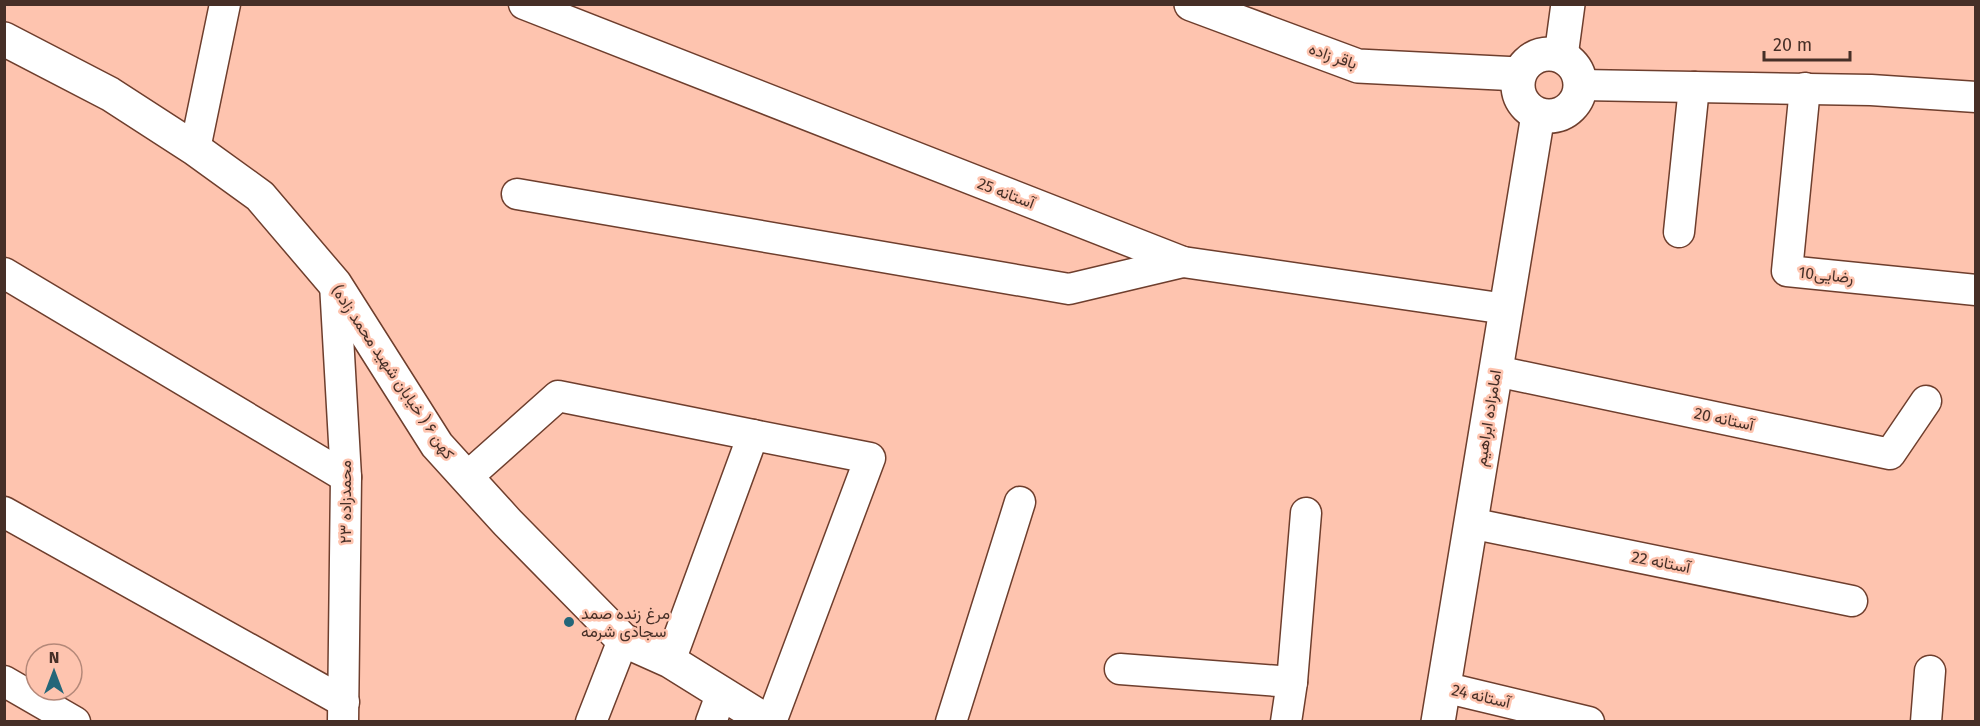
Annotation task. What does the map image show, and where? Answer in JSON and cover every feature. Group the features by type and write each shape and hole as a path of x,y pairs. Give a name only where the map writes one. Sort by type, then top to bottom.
{"street":[{"path":"195,149 225,4"},
{"name":"آستانه 25","path":"524,4 1183,262 1506,309"},
{"name":"باقر زاده","path":"1191,4 1236,13 1358,66 1519,74"},
{"path":"1561,56 1568,4"},
{"name":"کهن ۶ ( خیابان شهید محمد زاده)","path":"4,39 110,94 195,149 260,196 335,284 437,445 466,478 623,640 670,661 716,708 769,722"},
{"path":"1551,54 1561,56 1575,68 1581,85 1579,95 1567,111 1558,116 1538,115 1522,103 1518,94 1519,74 1531,59 1551,54"},
{"path":"1581,85 1871,90 1976,97"},
{"path":"1679,232 1694,87"},
{"name":"رضایی10","path":"1805,88 1787,271 1976,290"},
{"name":"امامزاده ابراهیم","path":"1437,722 1538,115"},
{"path":"517,194 1069,289 1183,262"},
{"path":"4,273 346,477"},
{"name":"محمدزاده ۲۳","path":"335,284 346,477 344,712"},
{"name":"آستانه 20","path":"1496,370 1890,454 1926,401"},
{"path":"466,478 558,396 870,458 769,722"},
{"path":"670,661 753,435"},
{"path":"951,722 1020,502"},
{"path":"4,512 344,712"},
{"path":"1286,722 1292,682 1306,513"},
{"name":"آستانه 22","path":"1470,523 1852,601"},
{"path":"591,722 623,640"},
{"path":"1120,669 1292,682"},
{"path":"1926,722 1930,671"},
{"path":"4,681 75,722"},
{"name":"آستانه 24","path":"1443,687 1589,722"}],"place":[{"name":"مرغ زنده صمد سجادی شرمه","path":"569,622"}]}
